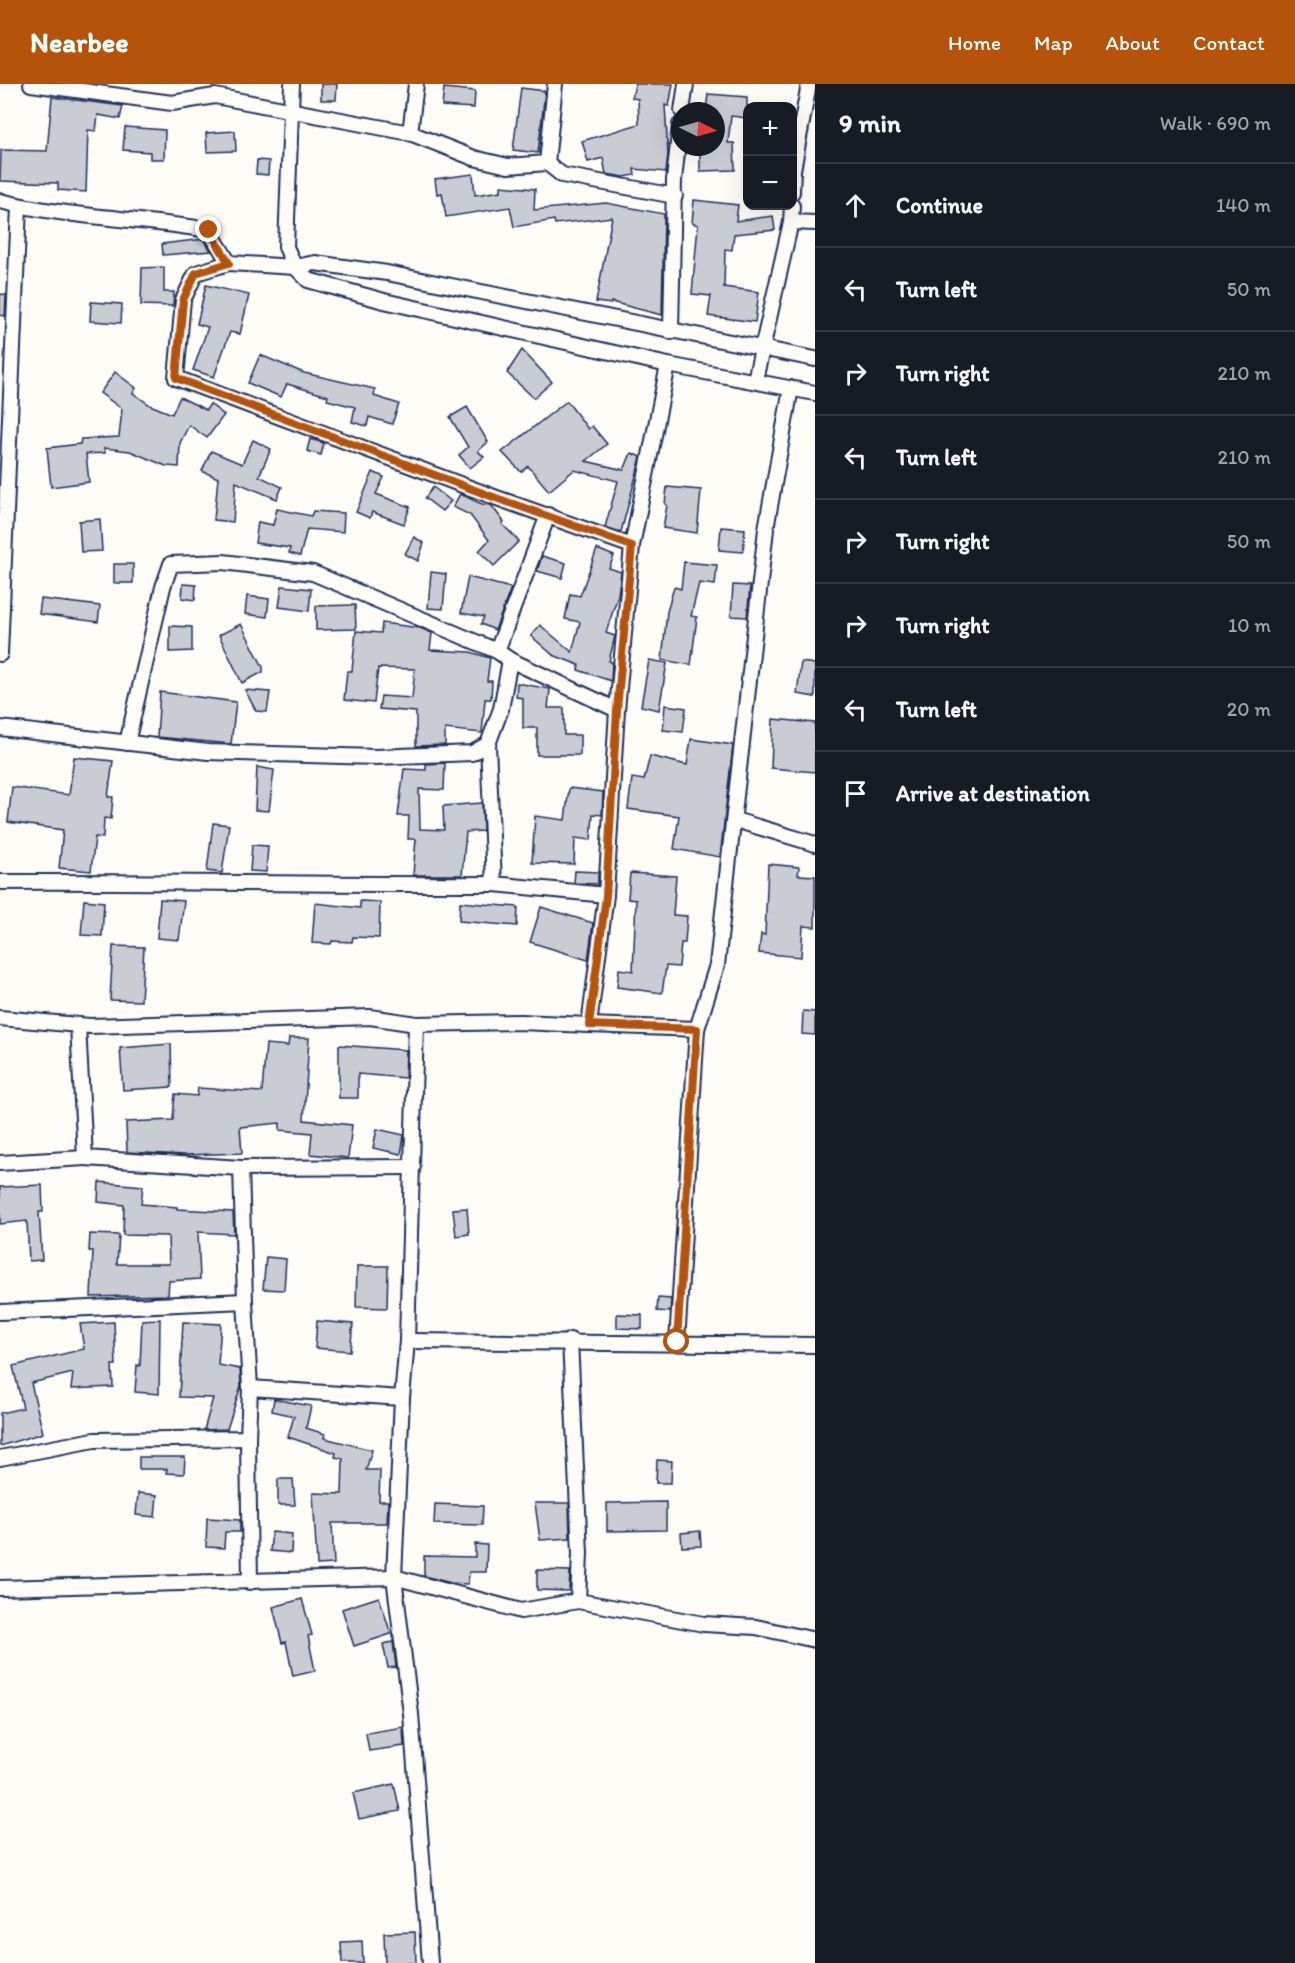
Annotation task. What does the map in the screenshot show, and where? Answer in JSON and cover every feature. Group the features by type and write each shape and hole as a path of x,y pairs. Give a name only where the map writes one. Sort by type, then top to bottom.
{"street":[{"path":"31,84 129,91 172,103 215,96 410,133 474,158 508,166 547,163 562,175 675,196"},
{"path":"292,84 286,247 296,267 308,280 384,301 668,365 815,393"},
{"path":"410,133 416,84"},
{"path":"547,163 555,84"},
{"path":"683,102 686,84"},
{"path":"797,156 809,109 808,84"},
{"path":"671,332 678,156"},
{"path":"0,201 19,206 209,230 229,263"},
{"path":"0,654 5,367 19,206"},
{"path":"755,380 792,222 792,210"},
{"path":"792,222 815,223"},
{"path":"632,546 176,378 183,300 196,273 229,263 296,267 315,263 387,273 671,332 815,359"},
{"path":"589,1025 606,896 617,710 632,546 668,365"},
{"path":"677,1342 697,1029 717,964 735,820 766,528 790,388"},
{"path":"497,651 548,515"},
{"path":"127,743 163,587 171,564 223,562 313,573 497,651 510,660 617,710"},
{"path":"494,884 488,744 501,710 510,660"},
{"path":"0,728 208,752 376,757 472,753 488,744"},
{"path":"735,820 815,844"},
{"path":"0,882 142,881 259,885 494,884 606,896"},
{"path":"0,1018 78,1025 370,1017 417,1024 520,1022 697,1029"},
{"path":"417,1024 407,1341 402,1398 394,1577 411,1714 430,1963"},
{"path":"78,1025 85,1158"},
{"path":"0,1163 85,1158 241,1168 413,1167"},
{"path":"241,1168 250,1388 248,1438 250,1582"},
{"path":"0,1312 245,1301"},
{"path":"407,1341 570,1340 815,1345"},
{"path":"570,1340 580,1553 578,1601"},
{"path":"250,1388 402,1398"},
{"path":"0,1458 94,1440 248,1438"},
{"path":"0,1588 394,1577 521,1611 578,1601 704,1624 756,1627 815,1640"}],"building":[{"path":"321,84 337,84 336,100 321,100"},
{"path":"635,84 673,84 669,106 665,105 668,154 666,172 634,169 635,175 624,177 606,174 603,158 588,162 582,141 639,124 638,99 632,98"},
{"path":"444,88 475,91 474,108 442,106"},
{"path":"521,88 545,91 538,153 513,150"},
{"path":"708,94 747,97 747,102 743,102 743,118 731,116 728,143 734,143 735,170 700,171 700,156 725,156 725,102 707,102"},
{"path":"52,97 123,106 120,119 98,115 96,131 88,130 86,192 58,190 58,183 0,181 1,150 47,151"},
{"path":"125,127 165,130 164,159 150,159 150,152 123,150"},
{"path":"235,131 236,151 207,152 206,133"},
{"path":"257,160 269,161 268,175 256,174"},
{"path":"473,174 475,195 501,191 501,186 535,189 534,210 606,203 664,214 662,315 611,302 611,304 596,302 612,217 555,224 554,220 514,227 510,207 446,217 442,193 437,194 435,179"},
{"path":"694,200 738,205 736,221 773,216 775,230 734,234 732,250 725,249 724,287 759,292 755,322 708,316 711,296 692,294 698,225 692,223"},
{"path":"204,239 211,251 163,255 162,244"},
{"path":"164,267 164,292 174,292 173,306 141,305 142,268"},
{"path":"206,285 249,295 240,334 230,332 214,377 193,370 208,327 197,324"},
{"path":"0,294 6,295 5,316 0,315"},
{"path":"91,302 122,304 121,323 90,321"},
{"path":"522,350 552,382 534,398 507,373"},
{"path":"260,355 304,373 375,389 374,396 399,404 392,424 369,417 367,426 352,422 355,407 327,400 328,396 287,384 281,397 248,383"},
{"path":"115,372 136,388 133,393 150,405 172,414 180,397 206,410 210,404 224,415 207,438 189,425 180,443 179,467 166,466 130,451 104,448 105,453 86,454 89,482 51,487 47,448 80,444 81,439 119,437 122,409 100,393"},
{"path":"567,401 588,429 592,426 607,444 586,461 624,470 631,453 641,457 621,532 605,527 618,481 574,470 549,491 528,466 521,472 502,452"},
{"path":"467,407 488,442 478,451 484,457 470,468 459,455 468,447 450,417"},
{"path":"310,439 324,443 321,455 307,451"},
{"path":"253,440 271,449 259,476 282,487 277,499 236,482 233,522 214,520 218,478 202,471 211,451 242,464"},
{"path":"373,472 384,477 376,494 410,507 404,524 372,512 370,518 356,512"},
{"path":"433,487 451,501 442,511 425,498"},
{"path":"667,487 701,490 697,533 663,528"},
{"path":"460,494 482,504 491,505 504,522 502,524 519,541 494,566 479,551 489,540 470,515 453,507"},
{"path":"277,509 311,516 313,511 344,513 343,532 307,529 300,556 289,553 290,548 255,543 258,522 273,525"},
{"path":"100,519 102,551 81,552 79,521"},
{"path":"721,527 745,529 743,552 719,550"},
{"path":"414,537 424,543 418,561 405,554"},
{"path":"597,549 614,556 609,568 621,572 618,595 606,633 615,636 609,661 612,662 611,681 578,670 579,665 553,655 531,636 540,625 572,652 580,622 565,619 570,594 580,596"},
{"path":"542,556 566,563 562,578 537,571"},
{"path":"684,562 717,565 715,585 699,583 691,616 697,617 691,665 662,660 667,612 674,587 681,589"},
{"path":"114,564 133,564 133,583 114,583"},
{"path":"431,572 446,574 443,609 428,608"},
{"path":"468,577 511,588 495,630 481,624 484,617 461,613"},
{"path":"183,584 196,585 195,600 182,598"},
{"path":"733,585 750,586 747,617 731,616"},
{"path":"282,586 311,589 309,611 279,607"},
{"path":"247,596 269,599 267,617 245,614"},
{"path":"41,599 100,606 98,622 39,614"},
{"path":"355,605 356,629 316,630 316,606"},
{"path":"382,623 420,628 432,633 430,650 470,652 490,658 487,681 492,681 491,699 485,699 482,733 445,729 445,745 416,746 416,712 379,709 381,696 412,698 415,669 378,668 374,703 344,700 347,671 352,671 356,631 381,633"},
{"path":"241,624 263,667 263,672 242,683 219,635"},
{"path":"170,626 192,627 192,651 170,652"},
{"path":"649,660 667,663 659,710 641,706"},
{"path":"801,662 815,664 815,697 797,694"},
{"path":"517,683 550,689 548,708 564,708 564,735 580,735 580,755 537,755 537,728 523,728 523,698 516,697"},
{"path":"245,690 270,692 267,712 256,711"},
{"path":"160,692 236,702 231,744 157,737"},
{"path":"665,705 686,708 683,732 663,730"},
{"path":"773,719 815,723 815,772 771,768"},
{"path":"691,739 733,745 720,857 674,849 679,816 628,809 632,778 644,780 650,756 687,765"},
{"path":"74,757 113,761 108,797 113,797 111,819 104,818 103,838 95,837 91,871 59,868 63,830 8,822 12,787 69,795"},
{"path":"445,763 444,790 419,789 420,829 444,830 443,806 482,803 483,831 466,832 462,875 413,875 416,839 408,839 409,816 398,816 404,769 426,770 426,764"},
{"path":"257,767 274,770 269,811 255,810"},
{"path":"569,788 603,792 602,815 593,814 591,840 575,838 574,864 532,863 535,816 565,820"},
{"path":"213,823 229,825 222,873 207,871"},
{"path":"252,845 268,846 266,872 250,871"},
{"path":"768,864 799,867 798,875 815,876 815,927 803,926 801,957 759,953 761,934 765,935"},
{"path":"575,871 598,872 598,884 574,883"},
{"path":"630,873 676,876 673,915 687,916 685,943 681,943 679,967 666,966 662,993 617,987 619,969 633,971 636,900 628,899"},
{"path":"160,899 184,901 179,940 157,938"},
{"path":"84,900 104,902 102,936 81,935"},
{"path":"360,901 380,902 379,938 353,937 352,942 312,943 315,903 360,908"},
{"path":"460,902 518,907 517,926 459,921"},
{"path":"541,907 593,923 588,960 530,942"},
{"path":"113,946 144,947 141,1001 110,1000"},
{"path":"803,1011 815,1012 815,1035 802,1034"},
{"path":"289,1038 309,1038 304,1120 352,1125 348,1158 310,1154 312,1133 280,1130 280,1123 240,1127 242,1153 184,1155 127,1152 126,1122 173,1120 175,1094 197,1096 198,1088 262,1092 266,1044 288,1046"},
{"path":"171,1044 172,1087 123,1090 120,1048"},
{"path":"339,1045 406,1050 405,1078 358,1074 358,1098 339,1098"},
{"path":"377,1129 404,1135 401,1154 373,1148"},
{"path":"99,1182 143,1186 141,1204 177,1207 177,1209 233,1212 234,1234 198,1232 200,1279 169,1281 168,1295 91,1297 93,1251 89,1251 90,1234 119,1235 117,1264 169,1264 168,1236 123,1235 124,1205 98,1202"},
{"path":"42,1185 43,1212 39,1212 42,1260 29,1261 27,1221 0,1224 0,1187"},
{"path":"467,1208 469,1234 456,1236 453,1209"},
{"path":"266,1257 286,1259 284,1290 263,1289"},
{"path":"357,1266 388,1266 387,1308 356,1307"},
{"path":"658,1298 671,1299 670,1312 657,1311"},
{"path":"617,1314 642,1315 642,1329 617,1328"},
{"path":"160,1319 159,1394 135,1392 137,1365 140,1366 142,1320"},
{"path":"317,1321 353,1324 350,1351 315,1348"},
{"path":"114,1322 116,1365 112,1365 113,1387 71,1389 73,1373 31,1383 43,1433 0,1446 0,1413 23,1408 13,1366 84,1349 80,1324"},
{"path":"183,1322 221,1324 218,1365 240,1369 241,1386 227,1429 204,1430 213,1398 179,1397"},
{"path":"274,1399 311,1406 306,1428 325,1434 324,1438 372,1450 366,1470 380,1470 379,1501 388,1501 387,1523 332,1523 334,1564 317,1565 313,1493 342,1494 343,1459 335,1457 336,1453 288,1437 294,1416 272,1411"},
{"path":"139,1457 185,1457 184,1474 166,1473 167,1469 139,1469"},
{"path":"657,1460 672,1461 671,1483 656,1483"},
{"path":"278,1479 293,1479 295,1505 278,1505"},
{"path":"138,1493 157,1495 155,1517 136,1515"},
{"path":"666,1502 666,1530 607,1531 607,1503"},
{"path":"535,1503 569,1503 570,1538 540,1540"},
{"path":"435,1504 483,1506 482,1525 434,1524"},
{"path":"207,1518 240,1520 240,1532 225,1532 224,1548 206,1547"},
{"path":"700,1531 701,1546 682,1547 681,1533"},
{"path":"272,1532 292,1534 291,1553 270,1551"},
{"path":"475,1544 487,1545 486,1572 469,1572 468,1584 451,1583 424,1576 424,1556 475,1557"},
{"path":"537,1570 570,1571 569,1591 537,1590"},
{"path":"379,1597 391,1634 354,1646 342,1609"},
{"path":"302,1599 312,1635 308,1636 315,1671 293,1676 286,1642 282,1643 273,1607"},
{"path":"393,1642 396,1667 388,1668 383,1644"},
{"path":"403,1727 404,1746 369,1751 366,1733"},
{"path":"394,1784 400,1811 359,1819 353,1793"},
{"path":"415,1932 416,1963 385,1963 384,1933"},
{"path":"362,1941 363,1963 342,1963 341,1942"}],"route":[{"path":"209,230 229,263 196,273 183,300 176,378 496,498 632,546 617,710 606,896 589,1025 697,1029 677,1342"}]}
